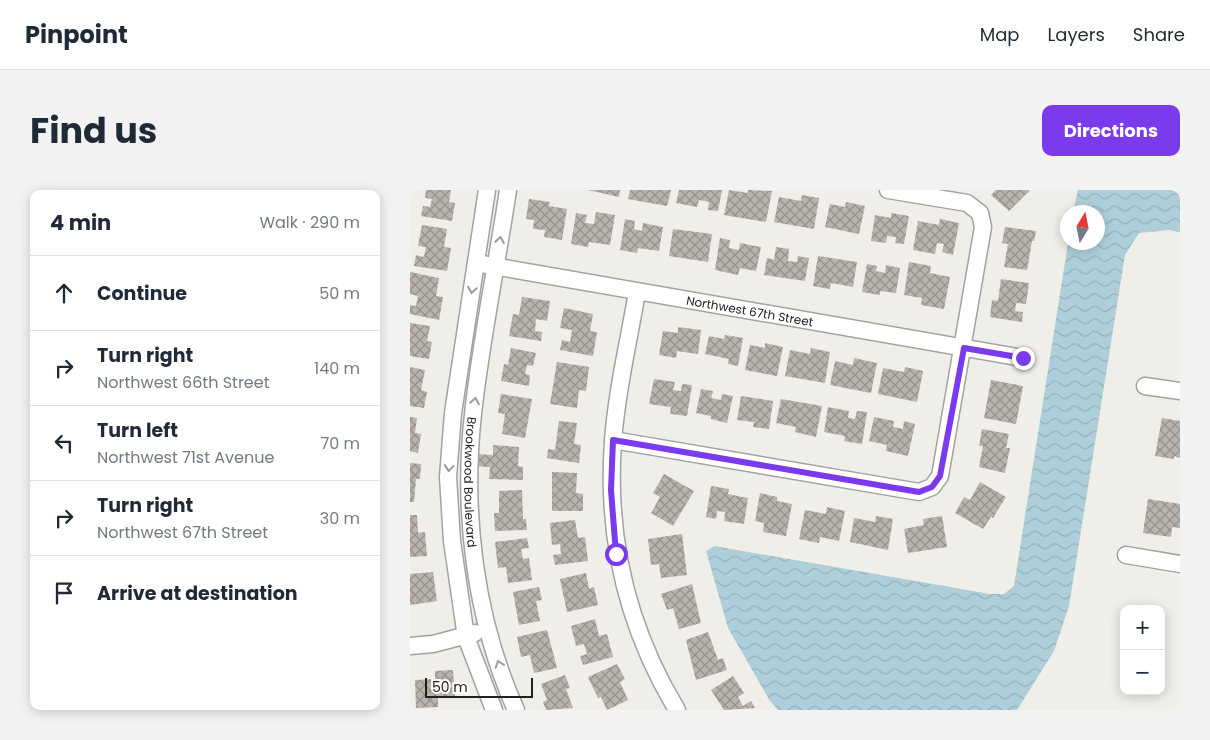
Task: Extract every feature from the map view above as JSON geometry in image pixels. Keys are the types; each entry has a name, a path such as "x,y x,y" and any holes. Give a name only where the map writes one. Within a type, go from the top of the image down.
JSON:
{"street":[{"name":"Brookwood Boulevard","path":"487,190 453,413 448,477 452,541 466,637 494,710"},
{"name":"Brookwood Boulevard","path":"508,190 473,414 470,480 472,539 486,628 516,710"},
{"path":"613,440 919,492 932,487 940,476 964,348 983,227 980,212 967,203 888,190"},
{"name":"Northwest 67th Street","path":"476,264 1023,358"},
{"path":"637,292 613,440 611,490 616,554 632,617 663,688 677,710"},
{"path":"1145,386 1180,391"},
{"path":"1126,555 1180,564"},
{"path":"410,646 466,637 486,628"}],"water":[{"path":"1078,190 1180,190 1180,232 1169,230 1139,233 1125,255 1069,606 1054,651 1017,710 778,710 770,701 728,628 706,551 714,546 990,594 1004,594 1014,586 1067,250 1105,250 1105,205 1075,205"}],"building":[{"path":"426,190 451,190 449,202 455,203 452,221 421,216 423,206 430,207 432,199 425,198"},
{"path":"588,190 620,190 619,197"},
{"path":"630,190 671,190 667,206 628,199"},
{"path":"679,190 722,190 718,211 708,210 709,202 699,200 697,207 676,203"},
{"path":"729,190 748,193 748,190 772,191 766,222 724,215"},
{"path":"996,190 1030,190 1009,211 991,195"},
{"path":"802,195 819,198 814,229 774,222 779,197 801,201"},
{"path":"529,199 550,202 549,206 567,209 562,240 544,237 545,230 533,229 534,220 526,219"},
{"path":"846,202 865,206 859,234 825,227 830,204 845,207"},
{"path":"596,212 615,215 610,245 589,242 588,247 571,244 576,213 587,215 585,223 594,224"},
{"path":"891,213 909,216 904,244 895,243 896,237 887,236 886,243 871,241 875,215 891,218"},
{"path":"625,219 635,221 634,229 642,231 643,223 663,227 659,251 638,248 637,253 620,250"},
{"path":"940,219 959,223 953,255 942,252 944,244 937,243 935,254 913,250 918,221 939,225"},
{"path":"422,225 447,229 444,247 451,248 447,271 414,266 416,255 424,257 426,247 418,246"},
{"path":"1005,227 1036,231 1034,241 1032,241 1027,270 1004,267 1008,244 1002,243"},
{"path":"673,229 712,234 708,262 669,256"},
{"path":"720,238 730,240 729,248 739,250 740,243 761,247 756,271 740,268 738,275 715,270"},
{"path":"776,247 789,249 788,261 797,262 798,256 809,258 805,281 764,275 767,258 774,260"},
{"path":"818,256 857,262 853,287 831,283 830,289 813,286"},
{"path":"909,262 931,266 930,273 950,277 944,309 921,305 922,298 904,295"},
{"path":"867,264 877,266 876,271 885,273 886,265 900,268 896,293 880,291 880,295 862,292"},
{"path":"410,272 439,278 436,296 443,297 439,320 410,314 410,305 416,306 418,296 410,294"},
{"path":"1001,279 1029,283 1026,304 1016,303 1015,311 1023,312 1022,322 990,317 992,300 998,301"},
{"path":"522,297 550,301 547,321 536,319 535,331 542,332 541,341 509,336 513,314 519,315"},
{"path":"564,308 593,314 590,331 597,332 593,356 560,350 562,340 570,342 572,330 560,328"},
{"path":"410,323 430,326 427,341 432,342 429,359 410,356"},
{"path":"678,327 701,330 698,354 677,351 676,358 659,355 663,331 678,333"},
{"path":"725,335 743,338 738,366 728,364 729,359 705,354 709,336 724,339"},
{"path":"765,343 783,347 777,376 745,370 750,345 765,348"},
{"path":"511,348 536,353 533,366 527,365 525,374 530,375 529,386 501,381 504,364 508,365"},
{"path":"811,348 830,352 825,383 785,376 790,350 810,354"},
{"path":"854,358 877,363 871,393 830,385 835,361 853,365"},
{"path":"557,362 589,367 586,391 579,390 577,408 550,404"},
{"path":"410,367 425,370 421,390 427,392 424,408 410,406"},
{"path":"905,367 923,371 917,402 878,394 883,368 904,372"},
{"path":"654,379 675,382 673,390 681,391 682,384 692,385 687,416 670,414 671,407 649,404"},
{"path":"991,380 1023,386 1016,424 984,418"},
{"path":"701,389 713,391 711,398 721,400 722,394 733,396 727,423 711,419 711,416 696,413"},
{"path":"501,394 532,399 525,438 502,434 505,414 498,413"},
{"path":"741,396 773,401 769,429 753,427 754,422 737,420"},
{"path":"781,399 822,406 816,437 795,432 796,427 776,423"},
{"path":"828,407 849,411 848,418 855,419 857,411 867,412 862,444 844,441 845,436 824,432"},
{"path":"410,417 417,418 415,433 421,434 418,453 410,451"},
{"path":"874,417 894,421 893,427 903,429 904,421 915,424 908,456 886,451 887,445 869,441"},
{"path":"1162,418 1180,421 1180,458 1174,456 1174,459 1155,456"},
{"path":"559,421 577,423 574,444 581,445 579,463 547,458 548,449 555,450"},
{"path":"982,429 1009,434 1006,448 1010,448 1005,473 979,467 983,446 979,446"},
{"path":"493,445 519,447 518,466 523,467 523,480 489,479 490,467 474,466 475,454 493,455"},
{"path":"410,463 421,464 420,479 416,479 414,502 410,502"},
{"path":"552,472 577,473 576,493 583,494 583,511 552,511"},
{"path":"664,474 694,491 673,526 651,513 660,497 653,493"},
{"path":"980,482 1006,497 993,518 991,517 983,529 955,513 964,497 970,500"},
{"path":"711,486 729,489 728,494 748,498 744,524 724,521 725,512 717,511 716,519 706,517"},
{"path":"522,490 523,519 526,519 527,530 495,531 494,513 499,513 499,491"},
{"path":"760,493 777,497 777,501 792,504 786,536 763,532 764,523 755,521"},
{"path":"1148,499 1180,504 1180,528 1172,527 1171,537 1143,533"},
{"path":"827,507 845,511 839,541 820,537 819,543 799,539 805,510 826,514"},
{"path":"410,515 417,515 418,533 425,532 427,556 410,557"},
{"path":"876,516 893,519 888,550 850,542 854,518 875,522"},
{"path":"942,516 947,547 908,553 904,529 924,525 923,519"},
{"path":"575,520 578,538 585,537 588,561 555,565 553,555 561,554 560,544 552,545 550,523"},
{"path":"682,534 687,575 661,578 659,564 651,565 648,539"},
{"path":"527,538 529,548 521,549 523,559 529,558 532,580 508,583 506,567 498,568 495,542"},
{"path":"433,572 437,601 410,605 410,574"},
{"path":"586,573 589,589 594,587 598,605 567,612 560,579"},
{"path":"692,584 701,623 679,629 673,608 667,610 661,594"},
{"path":"539,587 542,600 536,601 540,621 519,625 513,592"},
{"path":"595,619 599,636 607,634 613,657 583,665 580,656 587,654 584,644 576,646 571,626"},
{"path":"547,630 557,668 534,673 530,655 521,657 517,637"},
{"path":"708,632 718,660 723,658 727,670 696,680 686,640"},
{"path":"617,664 625,679 620,682 628,700 607,710 601,697 598,698 588,677"},
{"path":"453,670 455,697 438,698 438,707 416,708 415,680 435,679 435,671"},
{"path":"565,675 570,688 566,689 573,708 546,710 543,702 547,700 541,684"},
{"path":"733,676 744,693 738,697 743,706 751,701 755,708 724,710 711,690"}],"route":[{"path":"616,554 611,490 613,440 919,492 932,487 940,476 964,348 1023,358"}]}
